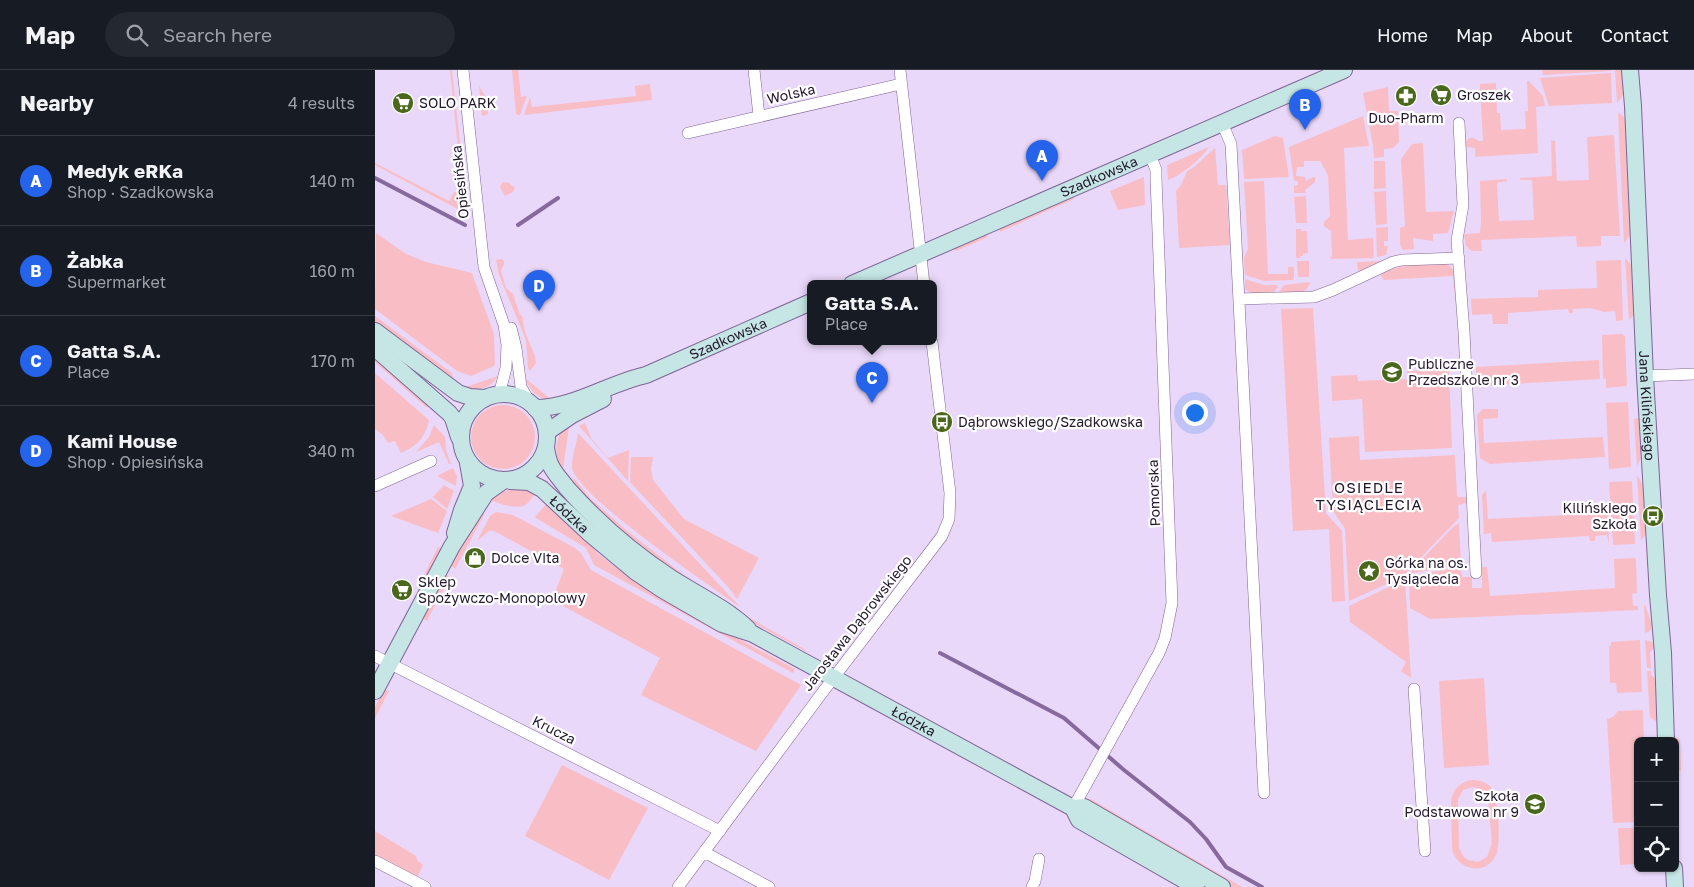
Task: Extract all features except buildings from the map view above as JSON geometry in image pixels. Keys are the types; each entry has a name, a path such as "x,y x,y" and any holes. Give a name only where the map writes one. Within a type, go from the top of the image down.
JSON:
{"street":[{"name":"Opiesińska","path":"463,70 486,276 512,330 521,387 533,405"},
{"path":"754,70 759,116"},
{"path":"900,70 924,280"},
{"name":"Szadkowska","path":"862,280 1344,70"},
{"name":"Jana Kilińskiego","path":"1630,70 1666,737"},
{"name":"Wolska","path":"688,134 901,84"},
{"path":"1222,123 1231,144 1264,793"},
{"path":"1459,123 1463,205 1457,240 1464,332 1476,573"},
{"name":"Pomorska","path":"1073,808 1162,646 1170,621 1172,602 1156,170 1150,154"},
{"path":"1239,299 1314,297 1393,262 1459,258"},
{"name":"Opiesińska","path":"491,396 500,391 506,368 507,345 504,325 492,289"},
{"name":"Szadkowska","path":"533,405 547,408 566,403 632,378 646,375 807,304"},
{"path":"375,331 458,393 470,397 510,394 521,397 533,405 542,417 547,440 542,460 535,468 486,493 382,659 375,691"},
{"name":"Jarosława Dąbrowskiego","path":"678,887 942,536 949,519 950,486 932,345"},
{"path":"375,348 449,413 453,418 464,456 468,463 485,477 507,481"},
{"path":"1645,376 1694,374"},
{"name":"Szadkowska","path":"547,440 572,415 634,384 646,375"},
{"path":"459,437 469,412 476,403 491,396"},
{"name":"Łódzka","path":"547,440 549,461 552,468 581,504 603,525 669,577 738,619 753,634"},
{"path":"375,486 431,461"},
{"path":"452,546 462,510 472,486 468,463"},
{"name":"Łódzka","path":"507,481 529,482 542,489 636,572 722,624 753,634 1073,808 1084,807 1222,887"},
{"name":"Krucza","path":"382,659 720,831"},
{"path":"1414,689 1425,851"},
{"name":"Łódzka","path":"1073,808 1079,820 1196,887"},
{"path":"704,852 769,887"},
{"path":"1032,887 1039,859"},
{"path":"375,861 425,887"},
{"path":"1674,872 1675,887"}],"shaded area":[{"path":"450,70 452,70 464,180 454,176 450,170 460,168"},
{"path":"512,70 518,70 521,97 527,96 520,115 516,114"},
{"path":"1542,70 1610,70 1611,71 1543,75"},
{"path":"1615,70 1623,70 1624,84 1624,92 1617,103"},
{"path":"1611,73 1612,103 1549,106 1540,78"},
{"path":"1527,81 1543,96 1545,106 1536,107 1538,153 1475,157 1475,148 1465,147 1465,143 1469,138 1483,141 1480,84 1496,83 1497,113 1500,113 1501,130 1526,129 1525,111 1528,111"},
{"path":"650,84 652,100 524,115 530,97 532,107 636,96 635,86"},
{"path":"479,86 486,98 488,114 482,116"},
{"path":"1388,87 1389,111 1398,111 1399,142 1393,148 1384,149 1384,157 1374,158 1363,93"},
{"path":"1618,113 1626,120 1631,234 1624,243"},
{"path":"1363,116 1369,146 1344,148 1348,240 1373,238 1374,258 1330,259 1332,255 1331,231 1324,226 1324,222 1330,216 1328,175 1320,161 1304,161 1304,167 1297,167 1296,176 1305,177 1306,181 1315,177 1315,182 1305,190 1306,193 1294,193 1294,186 1298,185 1298,181 1294,181 1289,147"},
{"path":"1614,135 1620,236 1601,236 1601,246 1577,247 1576,236 1481,240 1482,251 1472,251 1466,246 1464,234 1480,233 1480,181 1507,179 1507,181 1497,183 1499,221 1534,220 1532,180 1520,180 1520,178 1552,176 1551,140 1555,141 1557,181 1589,180 1587,137"},
{"path":"1275,136 1283,138 1289,177 1244,179 1242,150"},
{"path":"1423,143 1426,212 1454,211 1448,233 1433,234 1433,241 1413,238 1414,249 1403,250 1400,244 1400,228 1405,226 1401,159 1412,144"},
{"path":"1209,147 1190,166 1168,180 1167,165"},
{"path":"1215,148 1218,185 1226,185 1230,245 1179,248 1176,191 1187,171"},
{"path":"1374,161 1385,161 1386,188 1374,189"},
{"path":"375,163 449,201 454,192 465,192 467,214 375,165"},
{"path":"1144,177 1145,205 1118,210 1110,191"},
{"path":"1264,181 1268,274 1288,274 1288,267 1294,267 1293,280 1264,281 1245,275 1244,258 1248,249 1244,182"},
{"path":"503,182 509,183 515,188 513,192 505,196 500,187"},
{"path":"1386,191 1387,224 1376,225 1374,192"},
{"path":"1306,196 1307,223 1296,223 1294,197"},
{"path":"1071,197 1074,199 1000,232 999,228"},
{"path":"1388,227 1388,241 1384,241 1384,246 1388,246 1386,255 1377,257 1376,228"},
{"path":"1296,229 1307,231 1308,253 1303,254 1300,258 1296,258"},
{"path":"376,233 406,254 426,262 472,273 494,334 495,365 471,376 457,371 375,309"},
{"path":"985,234 988,237 956,251 953,248"},
{"path":"1625,258 1633,267 1636,313 1629,320"},
{"path":"501,259 504,261 501,270 506,288 513,294 535,356 536,363 530,371 528,368 526,340 499,275 496,260"},
{"path":"1621,260 1623,320 1616,321 1615,311 1604,312 1590,308 1573,309 1573,313 1569,313 1568,309 1508,313 1508,324 1493,324 1492,314 1472,315 1471,299 1538,297 1538,290 1597,288 1596,261"},
{"path":"1297,261 1309,261 1309,277 1298,277"},
{"path":"1381,261 1360,271 1358,270 1357,262"},
{"path":"1444,263 1449,265 1454,272 1457,296 1455,296 1453,276 1384,280 1381,276 1383,272 1407,265"},
{"path":"1245,279 1264,285 1277,285 1278,287 1272,294 1251,293 1245,289"},
{"path":"1310,282 1308,287 1301,292 1277,294 1284,285"},
{"path":"1313,308 1326,513 1342,531 1345,601 1332,602 1329,529 1293,531 1281,309"},
{"path":"375,316 452,373 453,378 451,380 375,324"},
{"path":"1622,334 1625,336 1627,386 1606,388 1606,379 1603,378 1602,335"},
{"path":"375,355 432,404 426,407 375,362"},
{"path":"1599,360 1600,379 1476,386 1476,367"},
{"path":"1449,370 1452,448 1365,452 1362,399 1332,401 1331,376 1357,375 1358,381 1407,379 1407,371"},
{"path":"375,373 429,420 423,437 412,447 401,453 395,441 388,443 383,435 375,429"},
{"path":"498,376 491,384 483,388 463,388"},
{"path":"525,378 553,401 543,399 536,394"},
{"path":"1628,402 1631,467 1609,469 1606,403"},
{"path":"503,405 521,411 529,419 535,437 529,455 521,463 503,469 485,463 477,455 471,437 477,419 485,411"},
{"path":"1483,409 1498,409 1498,418 1483,419 1484,443 1603,437 1605,457 1490,464 1480,458 1477,415"},
{"path":"1641,417 1643,455 1637,466 1634,419"},
{"path":"585,423 591,438 608,458 629,450 628,481 579,426"},
{"path":"567,424 569,427 563,469 561,469 556,451 560,435"},
{"path":"434,425 445,437 446,450 451,464 449,464 439,442 416,452 429,437"},
{"path":"578,433 740,607 647,541 597,499 580,481 572,468"},
{"path":"1359,436 1360,460 1455,455 1457,497 1466,497 1467,503 1458,505 1459,518 1402,577 1349,601 1345,529 1333,511 1329,438"},
{"path":"631,457 653,457 651,469 653,480 684,519 759,558 737,599 630,482"},
{"path":"453,468 457,476 456,486 437,476"},
{"path":"1637,475 1644,487 1647,532 1641,541"},
{"path":"575,479 590,498 626,530 684,575 741,613 806,650 730,610 679,576 609,522 570,480"},
{"path":"1632,481 1635,544 1613,545 1609,482"},
{"path":"444,485 454,491 447,509 433,497"},
{"path":"523,488 537,492 528,503 522,506 507,505 488,499 497,492"},
{"path":"1486,490 1488,519 1608,513 1609,545 1607,535 1595,536 1595,541 1590,541 1589,536 1492,542 1491,533 1484,534 1482,495"},
{"path":"431,499 447,511 438,533 391,516"},
{"path":"548,502 589,540 597,553 634,581 795,669 793,673 594,565 586,548 535,517"},
{"path":"482,511 484,515 455,569 450,564"},
{"path":"496,512 513,515 575,548 581,553 591,570 801,685 756,751 641,695 660,658 552,600 564,569 494,531 489,531 477,541 490,516"},
{"path":"1459,523 1461,564 1408,574 1452,528"},
{"path":"438,547 442,549 428,575 425,576 424,575"},
{"path":"1614,559 1636,559 1637,593 1632,594 1633,606 1638,606 1638,610 1430,619 1410,608 1409,579 1432,572 1461,567 1462,577 1472,577 1472,588 1482,588 1482,567 1487,567 1490,596 1615,588"},
{"path":"445,575 450,576 427,621 423,616"},
{"path":"1405,579 1411,678 1401,671 1406,662 1350,622 1349,606"},
{"path":"1644,605 1652,625 1650,631 1645,633"},
{"path":"1640,640 1642,692 1617,693 1616,683 1610,683 1609,646 1611,646 1611,642"},
{"path":"1645,640 1652,642 1655,647 1650,652 1651,668 1647,668"},
{"path":"1647,671 1651,671 1651,675 1657,680 1657,722 1650,717"},
{"path":"1484,678 1489,765 1444,768 1439,681"},
{"path":"384,689 389,691 375,718 375,707"},
{"path":"1643,710 1644,737 1634,737 1634,822 1613,823 1607,719 1613,717 1618,711"},
{"path":"1679,739 1680,740 1681,771 1679,771"},
{"path":"562,765 648,808 609,880 525,836"},
{"path":"1470,780 1486,783 1494,792 1496,800 1498,849 1491,862 1479,868 1466,866 1460,862 1452,850 1452,797 1460,785","holes":["1473,787 1482,790 1488,798 1492,843 1487,857 1478,862 1468,860 1459,848 1458,799 1463,790"]},
{"path":"1089,798 1242,887 1229,887 1088,801"},
{"path":"1618,828 1634,828 1634,864 1620,865"},
{"path":"375,831 416,856 417,860 423,865 417,878 375,855"}],"waterway":[{"path":"375,178 465,225"},
{"path":"518,225 558,198"},
{"path":"940,653 1064,718 1124,770 1190,822 1206,839 1226,867 1262,887"}],"place":[{"name":"Groszek","path":"1441,95"},
{"name":"Duo-Pharm","path":"1406,96"},
{"name":"SOLO PARK","path":"403,103"},
{"name":"Żabka","path":"1305,130"},
{"name":"Medyk eRKa","path":"1042,181"},
{"name":"Kami House","path":"539,311"},
{"name":"Publiczne Przedszkole nr 3","path":"1392,372"},
{"name":"Gatta S.A.","path":"872,403"},
{"name":"Dąbrowskiego/Szadkowska","path":"942,422"},
{"name":"Kilińskiego Szkoła","path":"1653,516"},
{"name":"Dolce Vita","path":"475,558"},
{"name":"Górka na os. Tysiąclecia","path":"1369,571"},
{"name":"Sklep Spożywczo-Monopolowy","path":"402,590"},
{"name":"Szkoła Podstawowa nr 9","path":"1535,804"}],"district":[{"name":"OSIEDLE TYSIĄCLECIA","path":"1369,496"}]}
